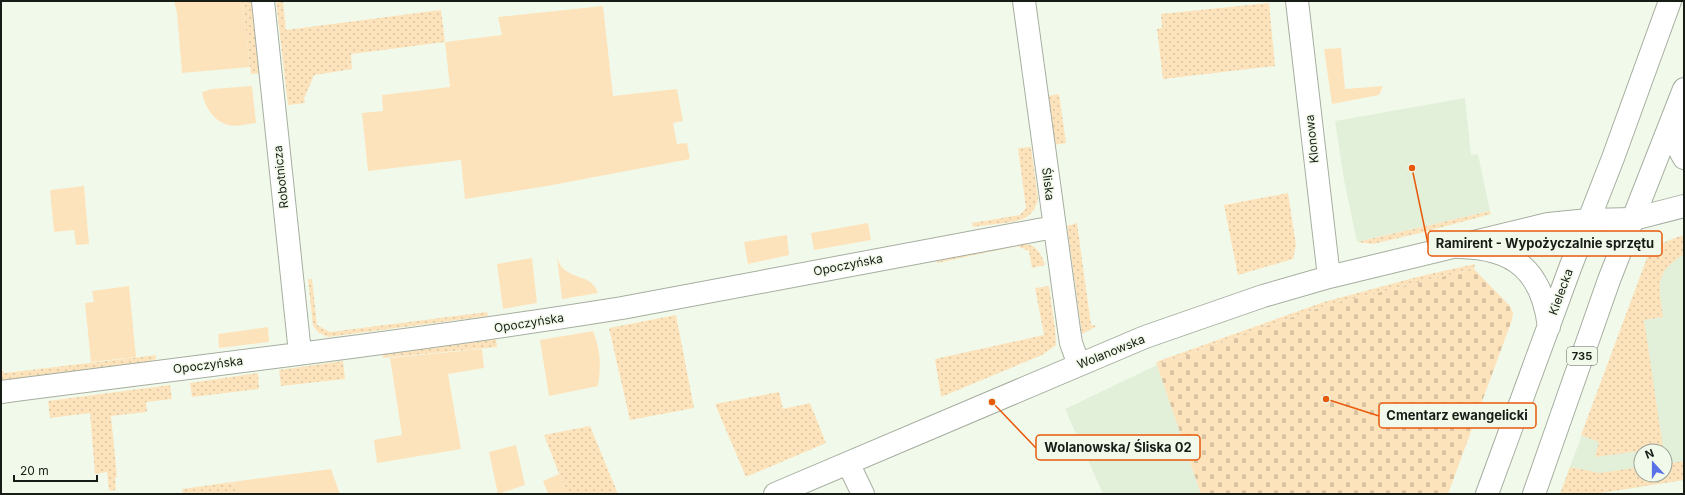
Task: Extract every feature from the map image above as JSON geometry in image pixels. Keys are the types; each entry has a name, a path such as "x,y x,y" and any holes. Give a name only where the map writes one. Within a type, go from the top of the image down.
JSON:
{"street":[{"name":"Robotnicza","path":"263,1 300,353"},
{"name":"Śliska","path":"1024,1 1069,330 1071,343 1079,365"},
{"name":"Klonowa","path":"1297,1 1329,278"},
{"name":"Kielecka","path":"1487,494 1670,1"},
{"name":"735","path":"1534,494 1632,219 1684,89"},
{"path":"1674,115 1673,133 1684,158"},
{"name":"Wolanowska","path":"775,494 1079,365 1200,317 1263,296 1329,278 1548,224 1587,226 1632,219 1684,206"},
{"name":"Opoczyńska","path":"1,392 474,331 622,308 1054,227"},
{"path":"1459,247 1483,248 1498,253 1525,268 1533,276 1540,291 1547,312 1549,327"},
{"path":"848,463 863,494"}],"shaded area":[{"path":"1465,98 1471,155 1478,154 1490,211 1357,242 1344,180 1335,121"},
{"path":"1684,235 1684,480 1673,482 1673,443 1633,443 1633,483 1665,483 1594,494 1560,494 1647,258 1653,249 1662,243"},
{"path":"1157,365 1201,494 1103,494 1065,409"}],"green space":[{"path":"174,1 242,1 250,67 182,73 177,13"},
{"path":"242,1 254,1 261,73 251,74"},
{"path":"276,1 283,1 286,30 441,10 445,42 351,54 352,69 314,75 304,99 305,103 288,105"},
{"path":"1269,3 1275,66 1163,79 1157,29 1162,28 1161,14"},
{"path":"603,6 613,96 677,89 683,121 673,123 677,144 687,143 690,159 547,186 465,199 461,160 368,171 362,113 383,111 382,95 450,87 445,42 502,35 498,17"},
{"path":"1341,48 1345,89 1383,86 1379,95 1332,104 1324,49"},
{"path":"252,86 256,123 232,126 216,119 209,111 202,92 212,89"},
{"path":"1059,94 1066,143 1054,145 1048,96"},
{"path":"1031,147 1038,198 1036,207 1028,216 1021,220 973,227 972,223 1020,215 1026,208 1018,148"},
{"path":"84,186 89,244 76,245 74,230 54,232 50,190"},
{"path":"1288,193 1296,245 1293,259 1238,275 1224,205"},
{"path":"1490,211 1491,214 1373,244 1357,242"},
{"path":"868,223 871,240 814,250 811,233"},
{"path":"1077,223 1091,325 1097,326 1082,334 1067,226"},
{"path":"787,235 789,255 748,264 744,242"},
{"path":"1684,235 1684,254 1667,268 1660,281 1660,296 1663,317 1644,320 1662,443 1633,443 1633,452 1595,457 1599,442 1581,435 1647,258 1663,243"},
{"path":"1020,243 1033,246 1041,255 1045,265 1032,268 1029,251 1017,246 937,263 936,259"},
{"path":"557,257 561,266 571,273 587,280 595,287 598,293 562,299"},
{"path":"532,258 537,303 503,309 497,264"},
{"path":"1475,264 1474,269 1325,306 1157,365 1156,362 1324,302 1421,276"},
{"path":"1474,269 1510,306 1513,313 1512,320 1448,494 1201,494 1157,365 1325,306"},
{"path":"308,279 312,279 317,325 330,332 487,312 488,316 328,337 319,333 313,326"},
{"path":"129,286 136,357 91,362 85,303 94,302 92,291"},
{"path":"1049,286 1056,345 1042,355 941,397 935,359 1044,335 1035,288"},
{"path":"676,315 694,408 630,420 609,328"},
{"path":"268,327 269,342 219,348 218,334"},
{"path":"593,331 598,345 600,358 598,386 549,396 540,340"},
{"path":"496,339 497,347 383,358 383,352"},
{"path":"482,349 484,368 448,374 461,449 377,463 374,440 402,435 390,358"},
{"path":"156,355 156,359 139,365 1,381 1,370 5,373"},
{"path":"343,361 345,379 281,386 279,370"},
{"path":"258,373 259,389 192,397 190,383"},
{"path":"170,385 172,399 146,402 147,412 111,416 117,477 115,478 116,490 109,491 107,472 95,474 90,413 50,418 48,401"},
{"path":"779,392 783,409 810,403 826,443 746,477 715,404"},
{"path":"590,426 618,494 567,494 544,435"},
{"path":"516,445 525,485 498,494 489,452"},
{"path":"1684,461 1684,480 1673,482 1673,463"},
{"path":"1570,467 1600,473 1633,468 1633,483 1665,483 1594,494 1560,494"},
{"path":"331,469 340,494 237,494 232,482"},
{"path":"559,474 567,494 548,494 543,481"},
{"path":"232,482 237,494 183,494 182,489"}],"place":[{"name":"Ramirent - Wypożyczalnie sprzętu","path":"1412,168"},
{"name":"Cmentarz ewangelicki","path":"1326,399"},
{"name":"Wolanowska/ Śliska 02","path":"992,402"}]}
